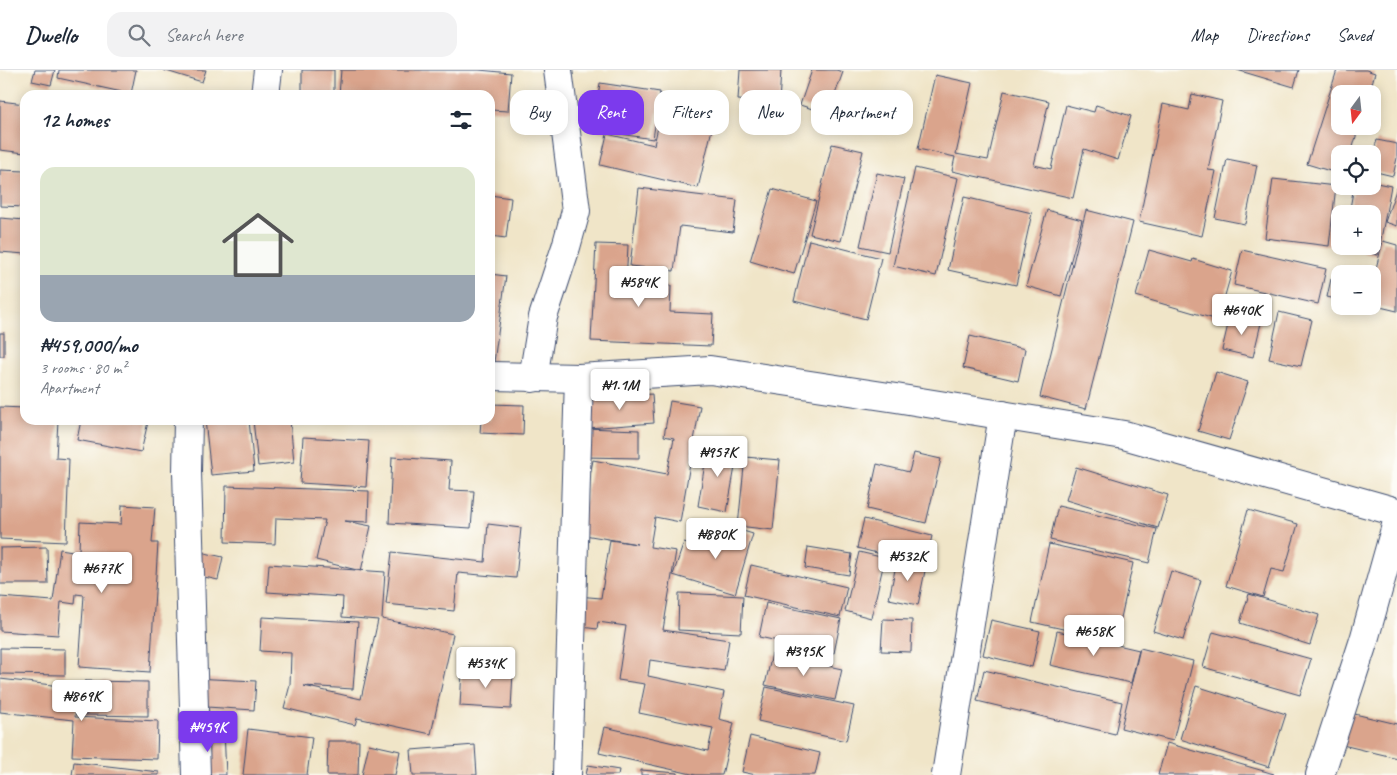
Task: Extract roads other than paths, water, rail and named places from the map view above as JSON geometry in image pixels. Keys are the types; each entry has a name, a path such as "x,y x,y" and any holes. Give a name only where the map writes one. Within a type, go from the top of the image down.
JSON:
{"street":[{"path":"266,90 268,70"},
{"path":"533,378 542,317 576,211 558,70"},
{"path":"495,376 579,378 710,370 1124,435 1397,512"},
{"path":"567,775 579,378"},
{"path":"946,775 1003,415"},
{"path":"188,425 187,482 196,775"},
{"path":"1320,775 1364,640 1397,522"}]}
